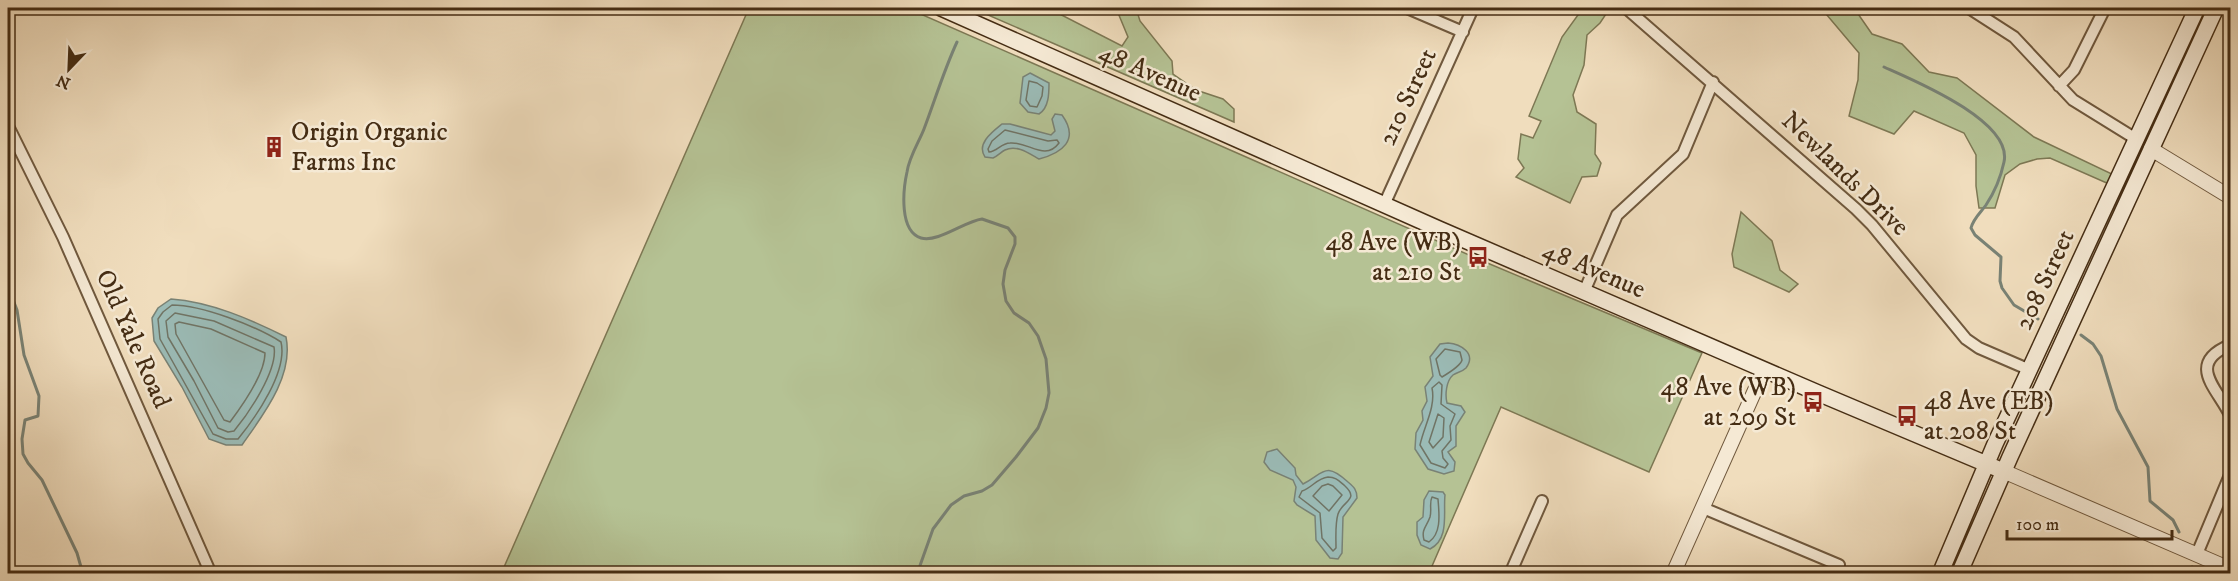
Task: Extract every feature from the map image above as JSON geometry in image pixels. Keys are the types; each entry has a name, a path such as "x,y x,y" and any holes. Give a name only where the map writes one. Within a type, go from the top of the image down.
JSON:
{"main road":[{"name":"48 Avenue","path":"941,8 1383,205 2003,471"},
{"name":"208 Street","path":"1940,573 2030,370 2197,8"},
{"name":"208 Street","path":"1959,573 2003,471 2216,8"},
{"path":"2151,149 2151,129 2171,87 2184,38"},
{"path":"2097,270 2120,197 2139,154 2136,139"}],"street":[{"path":"1407,8 1463,32"},
{"name":"210 Street","path":"1383,205 1473,8"},
{"name":"Newlands Drive","path":"1626,8 1837,190 1864,217 1966,339 1979,348 2030,370"},
{"path":"1970,8 2014,37 2073,100 2136,139"},
{"path":"2060,86 2074,70 2105,8"},
{"path":"1584,292 1617,215 1683,154 1713,82"},
{"name":"Old Yale Road","path":"8,126 63,237 212,573"},
{"path":"2151,149 2230,197"},
{"path":"2230,345 2212,357 2206,372 2208,380 2225,404 2230,416"},
{"path":"1673,573 1764,370"},
{"name":"48 Avenue","path":"2003,471 2230,569"},
{"path":"2197,554 2230,475"},
{"path":"1510,573 1542,501"},
{"path":"1703,507 1837,569"}],"green space":[{"path":"749,8 907,8 1485,262 1702,353 1649,472 1501,407 1429,573 501,574"},
{"path":"972,8 1048,8 1122,46 1128,37 1116,8 1136,8 1140,21 1172,61 1173,74 1196,90 1223,99 1234,109 1234,122"},
{"path":"1583,8 1610,8 1600,23 1587,35 1584,65 1573,95 1577,112 1596,124 1595,154 1601,163 1597,176 1582,177 1570,203 1516,177 1524,168 1518,159 1521,134 1533,138 1541,121 1529,116 1562,37"},
{"path":"1821,8 1854,8 1872,34 1902,44 1929,72 1957,78 2034,137 2114,175 2109,184 2050,158 2037,159 2020,164 2005,175 1995,208 1979,208 1976,155 1964,133 1914,111 1894,134 1849,116 1858,80 1859,53"},
{"path":"1741,212 1772,241 1780,270 1798,284 1789,292 1734,267 1732,254"}],"water":[{"path":"1030,73 1049,83 1047,104 1039,114 1028,112 1020,103 1023,77"},
{"path":"1055,114 1062,115 1067,124 1069,138 1066,144 1055,153 1039,159 1023,150 1010,148 993,158 985,157 982,147 984,143 1002,124 1051,135 1055,131 1052,119"},
{"path":"171,299 230,312 286,337 287,352 281,380 267,408 242,445 226,445 209,439 182,387 154,341 152,318 158,308"},
{"path":"1448,343 1462,347 1470,358 1466,368 1453,375 1447,388 1447,403 1461,406 1465,412 1456,426 1456,446 1448,452 1455,462 1454,471 1444,474 1428,469 1415,449 1416,433 1423,420 1422,411 1427,401 1425,387 1433,376 1430,357 1440,344"},
{"path":"1277,449 1295,468 1296,475 1303,484 1320,473 1329,471 1340,476 1355,489 1357,498 1343,517 1342,553 1338,559 1330,558 1316,540 1315,516 1294,501 1296,487 1293,480 1270,470 1264,462 1267,452"},
{"path":"1429,491 1443,492 1445,495 1443,532 1436,545 1430,549 1421,545 1417,535 1417,522 1423,517 1424,500"}],"waterway":[{"path":"917,574 933,529 951,505 964,496 982,491 992,485 1016,457 1038,428 1049,393 1046,359 1038,336 1029,323 1014,313 1006,301 1003,284 1005,270 1015,244 1015,237 1008,228 982,219 928,239 914,234 906,219 904,199 908,166 957,42"},
{"path":"1884,67 1937,92 1978,117 1993,132 2003,147 2004,162 1999,179 1971,228 1975,235 2001,257 2000,281 2014,305 2038,319"},
{"path":"8,224 8,230"},
{"path":"8,240 12,244 8,252"},
{"path":"8,287 17,310 24,355 39,396 38,416 25,420 22,439 23,454 42,480 77,553 83,574"},
{"path":"2081,335 2093,344 2101,356 2117,409 2148,467 2150,501 2173,520 2179,532"},
{"path":"2189,574 2192,567"}],"place":[{"name":"Origin Organic Farms Inc","path":"274,147"},
{"name":"48 Ave (WB) at 210 St","path":"1478,257"},
{"name":"48 Ave (WB) at 209 St","path":"1813,402"},
{"name":"48 Ave (EB) at 208 St","path":"1907,416"}]}
